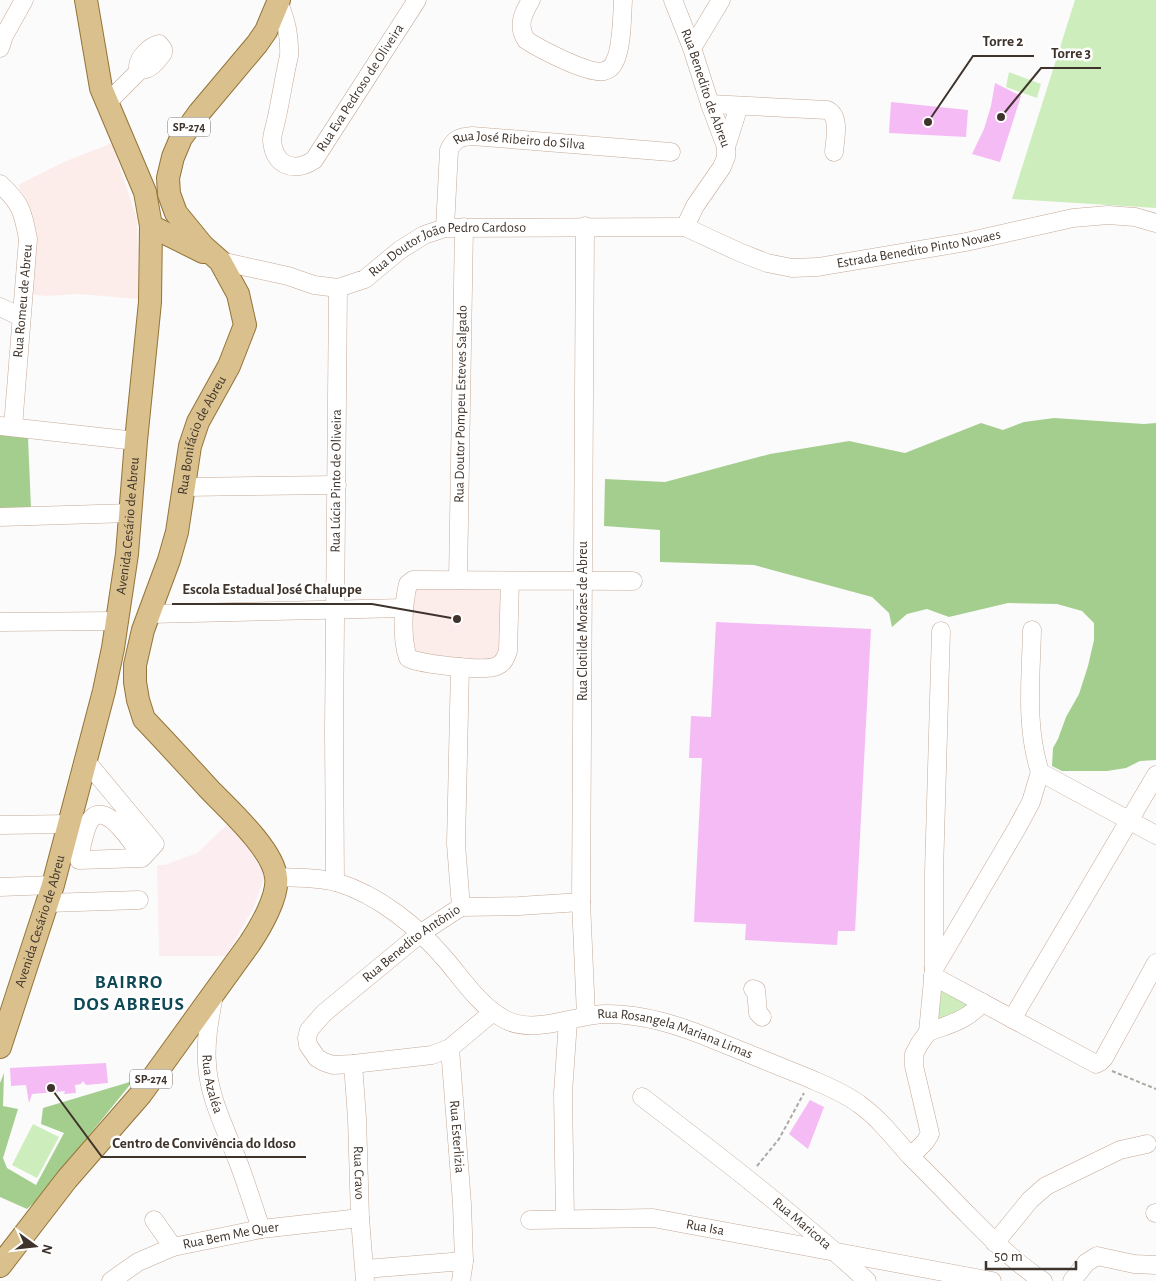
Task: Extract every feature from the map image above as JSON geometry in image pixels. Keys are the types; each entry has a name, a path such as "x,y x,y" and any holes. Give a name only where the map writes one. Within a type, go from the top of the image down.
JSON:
{"main road":[{"name":"Avenida Cesário de Abreu","path":"0,1047 51,894 104,692 117,621 131,513 136,440 150,302 151,226 145,192 101,88 86,0"},
{"name":"Rua Bonifácio de Abreu","path":"277,877 270,859 254,837 144,719 135,682 134,665 143,630 169,560 176,532 190,446 198,422 229,366 245,325 238,294 220,261 203,246 176,213 169,194 168,178 173,157 181,138 257,44 266,31 279,1"},
{"path":"151,226 220,261"},
{"path":"104,692 109,688 113,688 124,692 144,719"},
{"name":"SP-274","path":"0,1266 67,1179 141,1094 214,992 264,921 273,897 277,877"}],"street":[{"path":"0,48 4,36 24,0"},
{"name":"Rua Eva Pedroso de Oliveira","path":"279,1 287,25 290,42 289,56 272,140 277,154 283,163 287,166 297,167 306,165 314,160 417,0"},
{"path":"531,0 522,20 521,28 526,40 559,58 602,72 610,68 618,52 624,0"},
{"name":"Rua Benedito de Abreu","path":"673,0 692,48 726,147 726,157 722,167 695,206 685,227"},
{"path":"692,48 721,0"},
{"path":"108,102 140,70"},
{"path":"710,104 827,110 833,113 836,118 834,152"},
{"path":"726,147 739,106"},
{"name":"Rua José Ribeiro do Silva","path":"445,228 449,150 453,141 461,137 472,136 671,152"},
{"name":"Rua Romeu de Abreu","path":"0,184 14,197 24,217 28,239 21,317 6,427"},
{"name":"Estrada Benedito Pinto Novaes","path":"685,227 767,263 792,268 818,267 966,242 1073,218 1108,215 1135,217 1156,223"},
{"name":"Rua Clotilde Morães de Abreu","path":"586,226 581,902 586,1015"},
{"name":"Rua Doutor João Pedro Cardoso","path":"220,261 288,276 314,285 338,288 365,279 400,250 424,235 445,228 685,227"},
{"name":"Rua Doutor Pompeu Esteves Salgado","path":"458,580 464,228"},
{"name":"Rua Lúcia Pinto de Oliveira","path":"335,882 338,288"},
{"path":"0,307 21,317"},
{"path":"6,427 136,440"},
{"path":"184,487 337,484"},
{"path":"0,517 131,513"},
{"path":"510,581 508,651 505,660 497,667 482,668 415,662 408,658 405,648 404,608 408,584 413,580 633,581"},
{"path":"149,614 404,608"},
{"path":"0,622 117,621"},
{"path":"933,972 1017,828 1030,802 1040,772 1034,754 1030,718 1032,630"},
{"path":"911,1156 930,1134 930,1127 914,1066 914,1054 928,1032 933,972 940,631"},
{"path":"460,666 456,844 461,907"},
{"path":"86,761 151,839 139,853"},
{"path":"1040,772 1156,836"},
{"path":"1012,1019 1156,775"},
{"path":"0,825 70,824"},
{"name":"Rua Rosangela Mariana Limas","path":"277,877 307,878 335,882 360,892 389,908 422,933 479,999 505,1020 522,1024 541,1025 568,1021 586,1015 631,1015 657,1020 709,1038 835,1090 859,1104 881,1123 995,1243 1043,1281"},
{"path":"0,887 51,894 139,900"},
{"name":"Rua Benedito Antônio","path":"352,1064 334,1065 324,1062 311,1051 308,1045 309,1030 324,1013 422,933 461,907 581,902"},
{"path":"933,972 1012,1019 1096,1064 1104,1058 1156,963"},
{"path":"753,989 756,990 758,1013 762,1017"},
{"name":"Rua Azaléa","path":"214,992 206,1063 220,1118 237,1159 261,1228"},
{"path":"928,1032 965,1018 982,1002"},
{"path":"352,1064 432,1055 450,1048 494,1012"},
{"path":"565,1219 563,1093 568,1021"},
{"name":"Rua Esterlizia","path":"450,1048 462,1204 464,1261 461,1281"},
{"name":"Rua Cravo","path":"352,1064 357,1118 360,1218 365,1275"},
{"name":"Rua Maricota","path":"642,1097 747,1178 834,1251 992,1281"},
{"path":"995,1243 1027,1204 1046,1186 1120,1150 1147,1144"},
{"name":"Rua Bem Me Quer","path":"111,1281 138,1262 173,1248 261,1228 360,1218"},
{"name":"Rua Isa","path":"530,1220 653,1218 834,1251"},
{"path":"154,1220 173,1248"},
{"path":"834,1251 868,1281"},
{"path":"1072,1281 1086,1263 1097,1256 1134,1264 1156,1265"},
{"path":"365,1275 464,1261"}],"path":[{"path":"1096,1064 1156,1089"},
{"path":"747,1178 779,1139 811,1080"}],"shaded area":[{"path":"112,143 137,219 139,299 78,294 46,296 30,294 35,239 30,207 18,185 64,162"},
{"path":"413,584 503,586 503,652 488,662 414,654 409,630"},
{"path":"232,820 265,875 254,907 226,956 159,956 157,865 165,865 197,853"}],"green space":[{"path":"1075,0 1156,0 1156,208 1012,199"},
{"path":"1009,72 1041,84 1037,98 1006,87"},
{"path":"1054,418 1144,424 1156,423 1156,760 1140,761 1126,768 1107,771 1062,771 1052,766 1053,748 1066,717 1079,694 1094,640 1094,623 1082,611 1057,604 1008,603 949,617 927,609 907,614 892,627 889,613 872,597 754,565 660,562 660,530 604,526 605,479 665,482 770,454 849,441 905,453 981,423 1003,430 1024,422"},
{"path":"0,434 28,437 31,509 0,511"},
{"path":"938,981 976,999 942,1022 938,1020"},
{"path":"4,1073 3,1106 18,1109 3,1158 7,1168 36,1185 64,1133 41,1124 43,1108 133,1081 36,1201 27,1209 0,1197 0,1083"},
{"path":"33,1124 59,1137 37,1178 12,1165"}],"building":[{"path":"995,83 1021,96 1000,162 972,154 984,129"},
{"path":"891,102 968,110 966,137 889,133"},
{"path":"716,622 871,629 855,931 838,931 837,945 745,940 746,924 694,922 702,758 689,758 691,716 711,717"},
{"path":"106,1063 108,1083 86,1085 83,1081 81,1084 75,1085 76,1093 64,1094 65,1091 32,1094 29,1103 26,1085 11,1086 10,1068"},
{"path":"810,1100 824,1107 808,1149 789,1134"}],"place":[{"name":"Torre 3","path":"1001,117"},
{"name":"Torre 2","path":"928,122"},
{"name":"Escola Estadual José Chaluppe","path":"457,619"},
{"name":"Centro de Convivência do Idoso","path":"51,1088"}],"district":[{"name":"BAIRRO DOS ABREUS","path":"129,993"}]}
